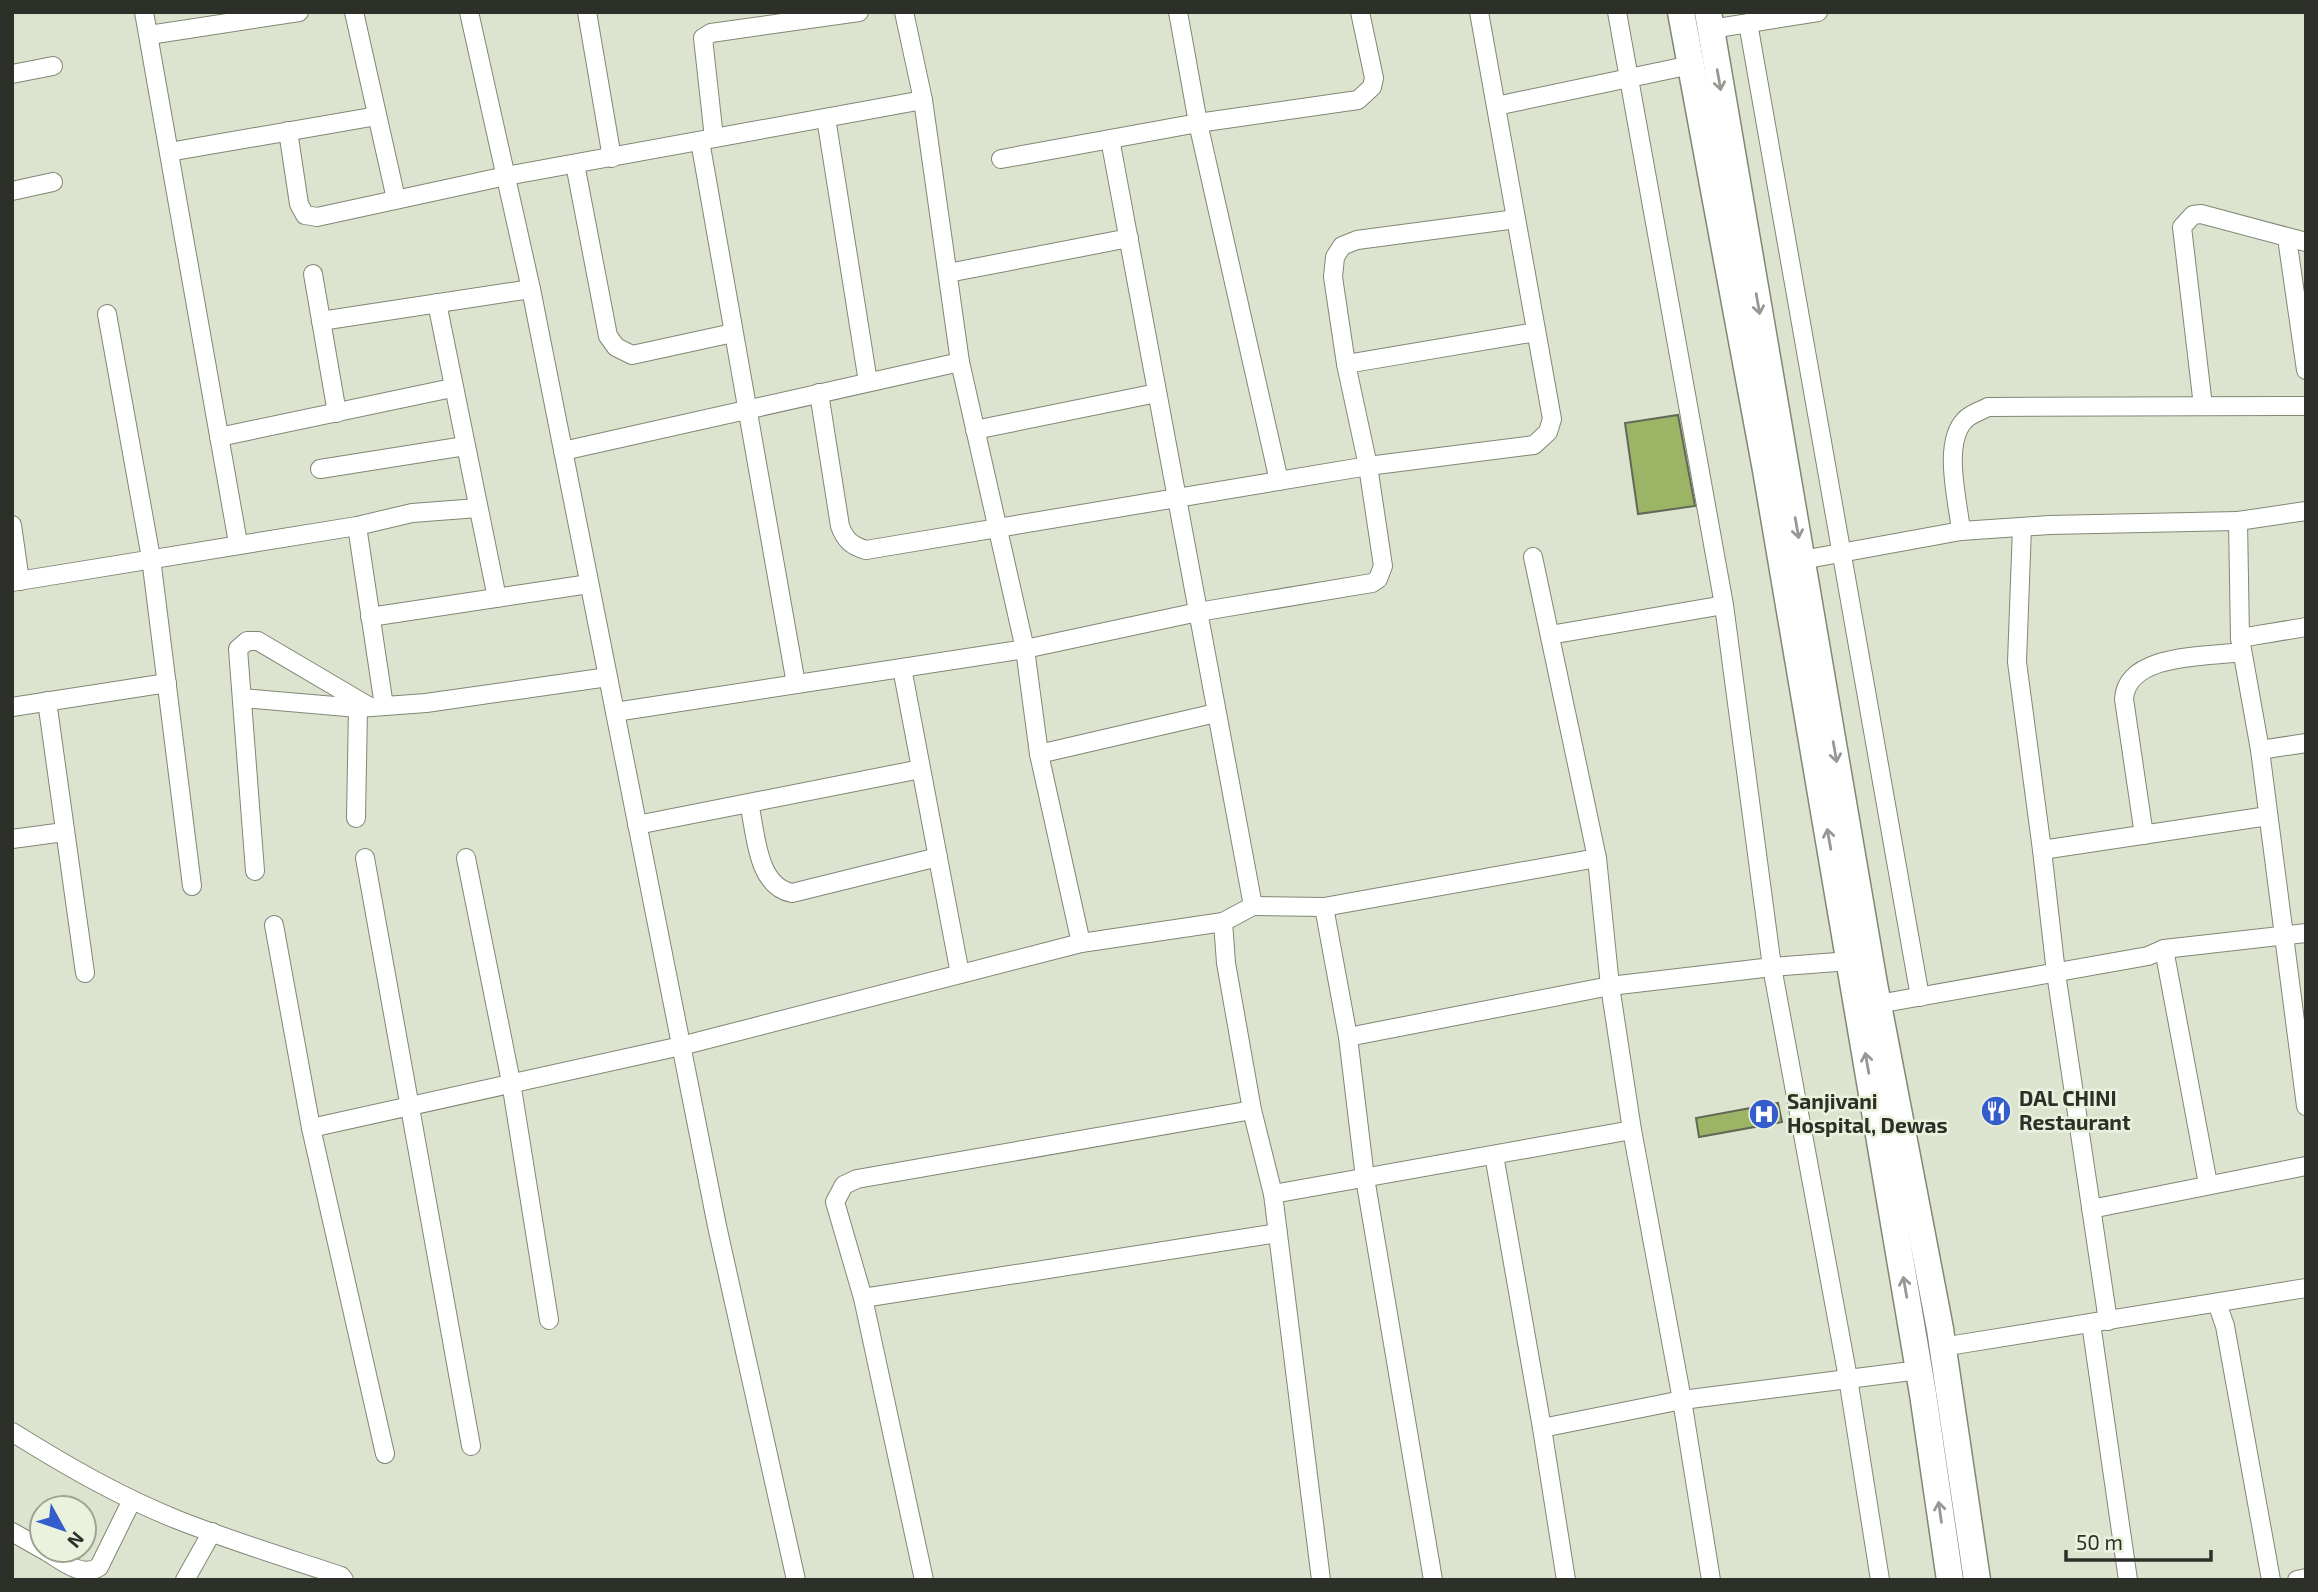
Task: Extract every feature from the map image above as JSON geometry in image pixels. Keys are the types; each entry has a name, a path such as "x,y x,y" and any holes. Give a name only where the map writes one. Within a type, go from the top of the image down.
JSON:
{"main road":[{"path":"1681,12 1766,470 1919,1370 1950,1580"},
{"path":"1709,21 1878,1004 1942,1348 1977,1580"}],"street":[{"path":"144,12 238,543"},
{"path":"149,35 299,12"},
{"path":"354,12 396,199"},
{"path":"469,12 531,289 717,1226 796,1580"},
{"path":"587,12 612,158"},
{"path":"796,684 733,333 707,139 703,38 711,33 779,18 859,12"},
{"path":"904,12 923,100 960,362 1025,649 1038,754 1081,943"},
{"path":"1178,12 1198,123 1279,481"},
{"path":"1001,159 1198,123 1357,100 1371,87 1374,78 1360,12"},
{"path":"819,393 839,526 844,538 855,547 866,550 1368,466 1534,445 1548,432 1552,419 1479,12"},
{"path":"1616,12 1724,605 1772,967 1847,1378 1880,1580"},
{"path":"1709,21 1748,23 1818,12"},
{"path":"1748,23 1920,997"},
{"path":"1496,106 1690,65"},
{"path":"12,74 53,66"},
{"path":"288,131 299,204 304,215 317,218 506,176 923,100"},
{"path":"169,152 377,116"},
{"path":"826,118 868,382"},
{"path":"1110,139 1253,906"},
{"path":"575,164 608,336 616,346 632,355 733,333"},
{"path":"12,191 53,182"},
{"path":"2203,405 2182,227 2193,215 2200,214 2306,242"},
{"path":"615,712 1025,649 1198,612 1372,583 1378,579 1383,566 1368,466 1346,364 1333,277 1335,257 1342,246 1357,240 1516,219"},
{"path":"948,273 1129,238"},
{"path":"2287,238 2306,370"},
{"path":"313,274 337,412"},
{"path":"321,321 531,289"},
{"path":"437,303 452,388 497,598"},
{"path":"107,314 151,558 192,886"},
{"path":"1346,364 1536,332"},
{"path":"563,451 960,362"},
{"path":"219,438 452,388"},
{"path":"975,430 1157,393"},
{"path":"1961,531 1952,446 1957,430 1966,418 1988,407 2306,406"},
{"path":"320,468 465,446"},
{"path":"12,525 16,582 238,543 356,526 412,513 478,508"},
{"path":"1802,560 1961,531 2238,521 2306,510"},
{"path":"2238,521 2241,645 2260,750 2306,1106"},
{"path":"356,526 370,617 370,707 356,818"},
{"path":"2022,527 2017,662 2056,973 2091,1209 2099,1322 2128,1580"},
{"path":"1533,557 1597,858 1610,986 1632,1130 1682,1400 1711,1580"},
{"path":"370,617 589,584"},
{"path":"1550,635 1724,605"},
{"path":"2144,835 2124,699 2125,685 2131,677 2148,665 2241,645 2306,627"},
{"path":"255,872 238,649 247,641 258,641 370,707"},
{"path":"902,668 960,974"},
{"path":"242,698 370,707 608,677"},
{"path":"12,706 167,683"},
{"path":"47,701 85,973"},
{"path":"1038,754 1216,713"},
{"path":"2260,750 2306,743"},
{"path":"637,825 921,769"},
{"path":"749,803 765,874 775,887 783,891 792,893 938,857"},
{"path":"2042,850 2269,816"},
{"path":"12,839 64,832"},
{"path":"365,858 407,1105 471,1446"},
{"path":"466,858 511,1082 549,1320"},
{"path":"311,1128 681,1046 1081,943 1223,922 1253,906 1324,907 1597,858"},
{"path":"1324,907 1348,1037 1365,1178 1433,1580"},
{"path":"1223,922 1226,963 1252,1110 1273,1194 1321,1580"},
{"path":"274,925 311,1128 385,1454"},
{"path":"1878,1004 2148,956 2164,949 2306,933"},
{"path":"2164,949 2208,1184"},
{"path":"1348,1037 1610,986 1772,967 1850,961"},
{"path":"924,1580 863,1298 835,1202 844,1185 857,1179 1252,1110"},
{"path":"1273,1194 1632,1130"},
{"path":"1494,1155 1566,1580"},
{"path":"2091,1209 2306,1166"},
{"path":"863,1298 1278,1233"},
{"path":"1942,1348 2306,1288"},
{"path":"2217,1303 2225,1326 2271,1580"},
{"path":"1542,1428 1682,1400 1919,1370"},
{"path":"12,1432 62,1463 132,1500 212,1532 341,1576 344,1580"},
{"path":"68,1564 82,1572 92,1572 99,1567 132,1500"},
{"path":"12,1532 28,1541"},
{"path":"185,1580 212,1532"},
{"path":"2297,1580 2306,1578"}],"building":[{"path":"1678,415 1695,506 1638,514 1625,423"},
{"path":"1778,1103 1782,1122 1699,1137 1696,1118"}],"place":[{"name":"DAL CHINI Restaurant","path":"1996,1111"},
{"name":"Sanjivani Hospital, Dewas","path":"1764,1114"}]}
